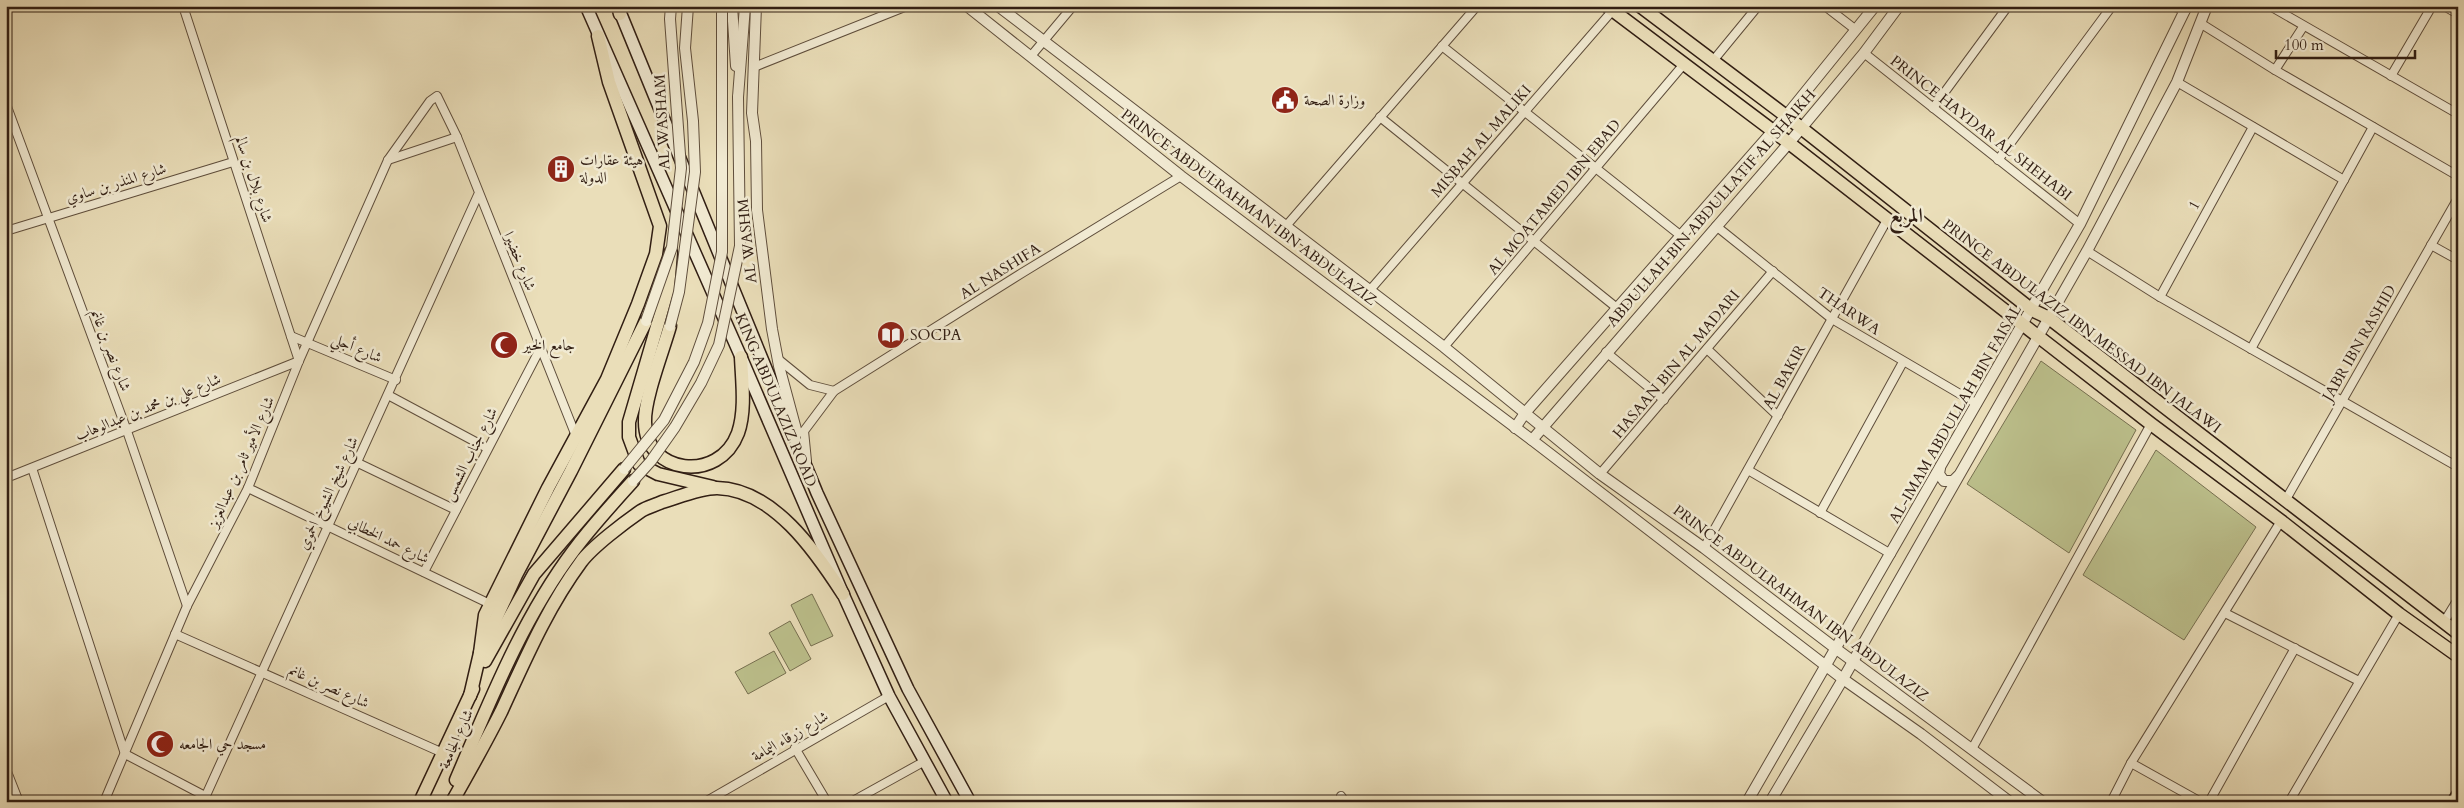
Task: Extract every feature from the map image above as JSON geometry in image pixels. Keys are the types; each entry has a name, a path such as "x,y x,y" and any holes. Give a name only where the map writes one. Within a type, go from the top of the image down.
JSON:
{"main road":[{"name":"KING ABDULAZIZ ROAD","path":"586,6 889,696 948,802"},
{"name":"PRINCE ABDULAZIZ IBN MESSAD IBN JALAWI","path":"1640,6 1786,116 2032,310 2050,318 2284,501 2458,633"},
{"path":"1610,8 1789,143 2150,424 2281,520 2399,614 2458,656"},
{"name":"KING ABDULAZIZ ROAD","path":"619,9 807,468 908,689 970,802"},
{"path":"470,696 480,653 485,615 607,379 656,254 660,226 609,82 598,36"},
{"path":"672,247 668,289 635,396 629,422 629,437 639,464 658,474 750,497 776,511 822,562 843,594"},
{"path":"480,653 516,575 571,471 646,320"},
{"path":"670,326 644,422 652,447 664,458 676,464 691,468 704,466 718,460 729,450 738,432 743,401 741,357"},
{"path":"470,696 484,663 534,574 624,469"},
{"name":"شارع الجامعة","path":"446,802 495,689 523,632 568,558 633,481"},
{"path":"452,802 500,713 532,644 557,598 582,560 643,509 682,495 716,488"},
{"name":"شارع الجامعة","path":"420,802 470,696"},
{"path":"2453,802 2458,794"}],"street":[{"name":"شارع بلال بن سالم","path":"183,6 299,361"},
{"name":"AL WASHAM","path":"646,320 672,247 681,168 670,18 671,6"},
{"path":"670,326 680,283 695,172 693,121 685,48 688,6"},
{"path":"624,469 664,420 694,362 708,323 722,252 722,6"},
{"path":"732,6 738,97"},
{"path":"633,481 651,461 675,427 719,346 740,246 738,97 740,6"},
{"path":"738,97 745,6"},
{"name":"AL WASHM","path":"756,6 752,114 756,141 757,210 778,359 807,468"},
{"path":"754,67 906,6"},
{"name":"PRINCE ABDULRAHMAN IBN ABDULAZIZ","path":"967,6 1181,176 1532,440"},
{"name":"PRINCE ABDULRAHMAN IBN ABDULAZIZ","path":"998,6 1444,347 1600,474 1704,548 1835,648 2044,802"},
{"path":"1031,56 1073,6"},
{"path":"1286,226 1477,6"},
{"path":"1712,62 1758,6"},
{"path":"1825,6 1856,30"},
{"name":"ABDULLAH BIN ABDULLATIF AL SHAIKH","path":"1515,428 1525,413 1616,308 1786,116 1875,6"},
{"name":"ABDULLAH BIN ABDULLATIF AL SHAIKH","path":"1532,440 1606,352 1789,143 1864,53 1899,6"},
{"path":"1933,108 2008,6"},
{"path":"1998,160 2112,6"},
{"path":"2170,6 2187,8"},
{"path":"1770,802 1843,679 2050,318 2177,82 2207,6"},
{"path":"2270,6 2302,27 2458,114"},
{"path":"2391,76 2432,6"},
{"path":"2444,6 2458,14"},
{"name":"MISBAH AL MALIKI","path":"1370,290 1525,112 1610,8"},
{"name":"AL-IMAM ABDULLAH BIN FAISAL","path":"1747,802 2080,224 2187,8"},
{"path":"2200,23 2275,70 2458,176"},
{"path":"2275,70 2302,27"},
{"path":"1442,46 1680,235"},
{"name":"PRINCE HAYDAR AL SHEHABI","path":"1864,53 2080,224"},
{"name":"AL MOATAMED IBN EBAD","path":"1444,347 1684,64"},
{"path":"2177,82 2344,180"},
{"name":"شارع خضيرا","path":"437,96 457,137 478,195 576,436"},
{"name":"شارع الأمير ثامر بن عبدالعزيز","path":"104,802 187,606 248,488 299,361 388,160 430,101 437,96"},
{"name":"شارع نصر بن غانم","path":"6,104 126,431 187,606"},
{"path":"1380,117 1616,308"},
{"name":"1","path":"2160,297 2253,127"},
{"path":"2250,349 2373,127"},
{"path":"388,160 457,137"},
{"name":"شارع المنذر بن ساوي","path":"6,231 233,162"},
{"name":"AL NASHIFA","path":"834,391 1181,176"},
{"name":"شارع شيخ الشيوخ الحموي","path":"204,799 396,380 478,195"},
{"name":"JABR IBN RASHID","path":"2284,501 2458,198"},
{"name":"AL BAKIR","path":"1704,548 1887,220"},
{"name":"THARWA","path":"1716,226 1832,319 1977,404"},
{"path":"2431,245 2458,260"},
{"path":"2086,251 2160,297 2458,467"},
{"name":"HASAAN BIN AL MADARI","path":"1600,474 1773,271"},
{"name":"شارع أجلي","path":"291,336 396,380"},
{"name":"شارع جناب الشمس","path":"424,572 540,349"},
{"path":"1707,349 1778,416"},
{"path":"1606,352 1664,400"},
{"path":"778,359 810,385 834,391 804,431 807,468"},
{"name":"شارع علي بن محمد بن عبدالوهاب","path":"6,478 299,361"},
{"path":"1820,513 1903,362"},
{"path":"388,395 487,448"},
{"path":"1972,749 2150,424"},
{"path":"1532,440 1843,679 1921,734 2010,802"},
{"path":"358,463 456,510"},
{"path":"32,468 125,754 204,799"},
{"path":"1940,468 1939,474 1944,481 1953,481 1959,476"},
{"path":"1748,470 1891,554"},
{"name":"شارع حمد الخطابي","path":"248,488 490,604"},
{"path":"1916,509 1923,502 1931,502 1936,510 1935,517"},
{"path":"2111,802 2131,762 2281,520"},
{"path":"2444,622 2458,599"},
{"path":"2225,613 2359,681"},
{"path":"2289,802 2399,614"},
{"name":"شارع نصر بن غانم","path":"175,634 443,753"},
{"path":"2210,802 2295,648"},
{"name":"شارع زرقاء اليمامة","path":"704,802 889,696"},
{"path":"796,748 827,802"},
{"path":"851,802 925,761"},
{"path":"2131,762 2201,802"},
{"path":"6,769 19,802"}],"green space":[{"path":"2041,361 2136,430 2069,553 1967,484"},
{"path":"2156,450 2256,527 2184,640 2083,575"},
{"path":"812,594 833,636 811,646 791,605"},
{"path":"790,621 811,659 790,671 769,633"},
{"path":"774,651 786,673 748,694 735,672"}],"place":[{"name":"وزارة الصحة","path":"1285,100"},
{"name":"هيئة عقارات الدولة","path":"561,169"},
{"name":"SOCPA","path":"891,335"},
{"name":"جامع الخير","path":"504,345"},
{"name":"مسجد حي الجامعه","path":"160,744"}],"district":[{"name":"المربع","path":"1906,215"}]}
